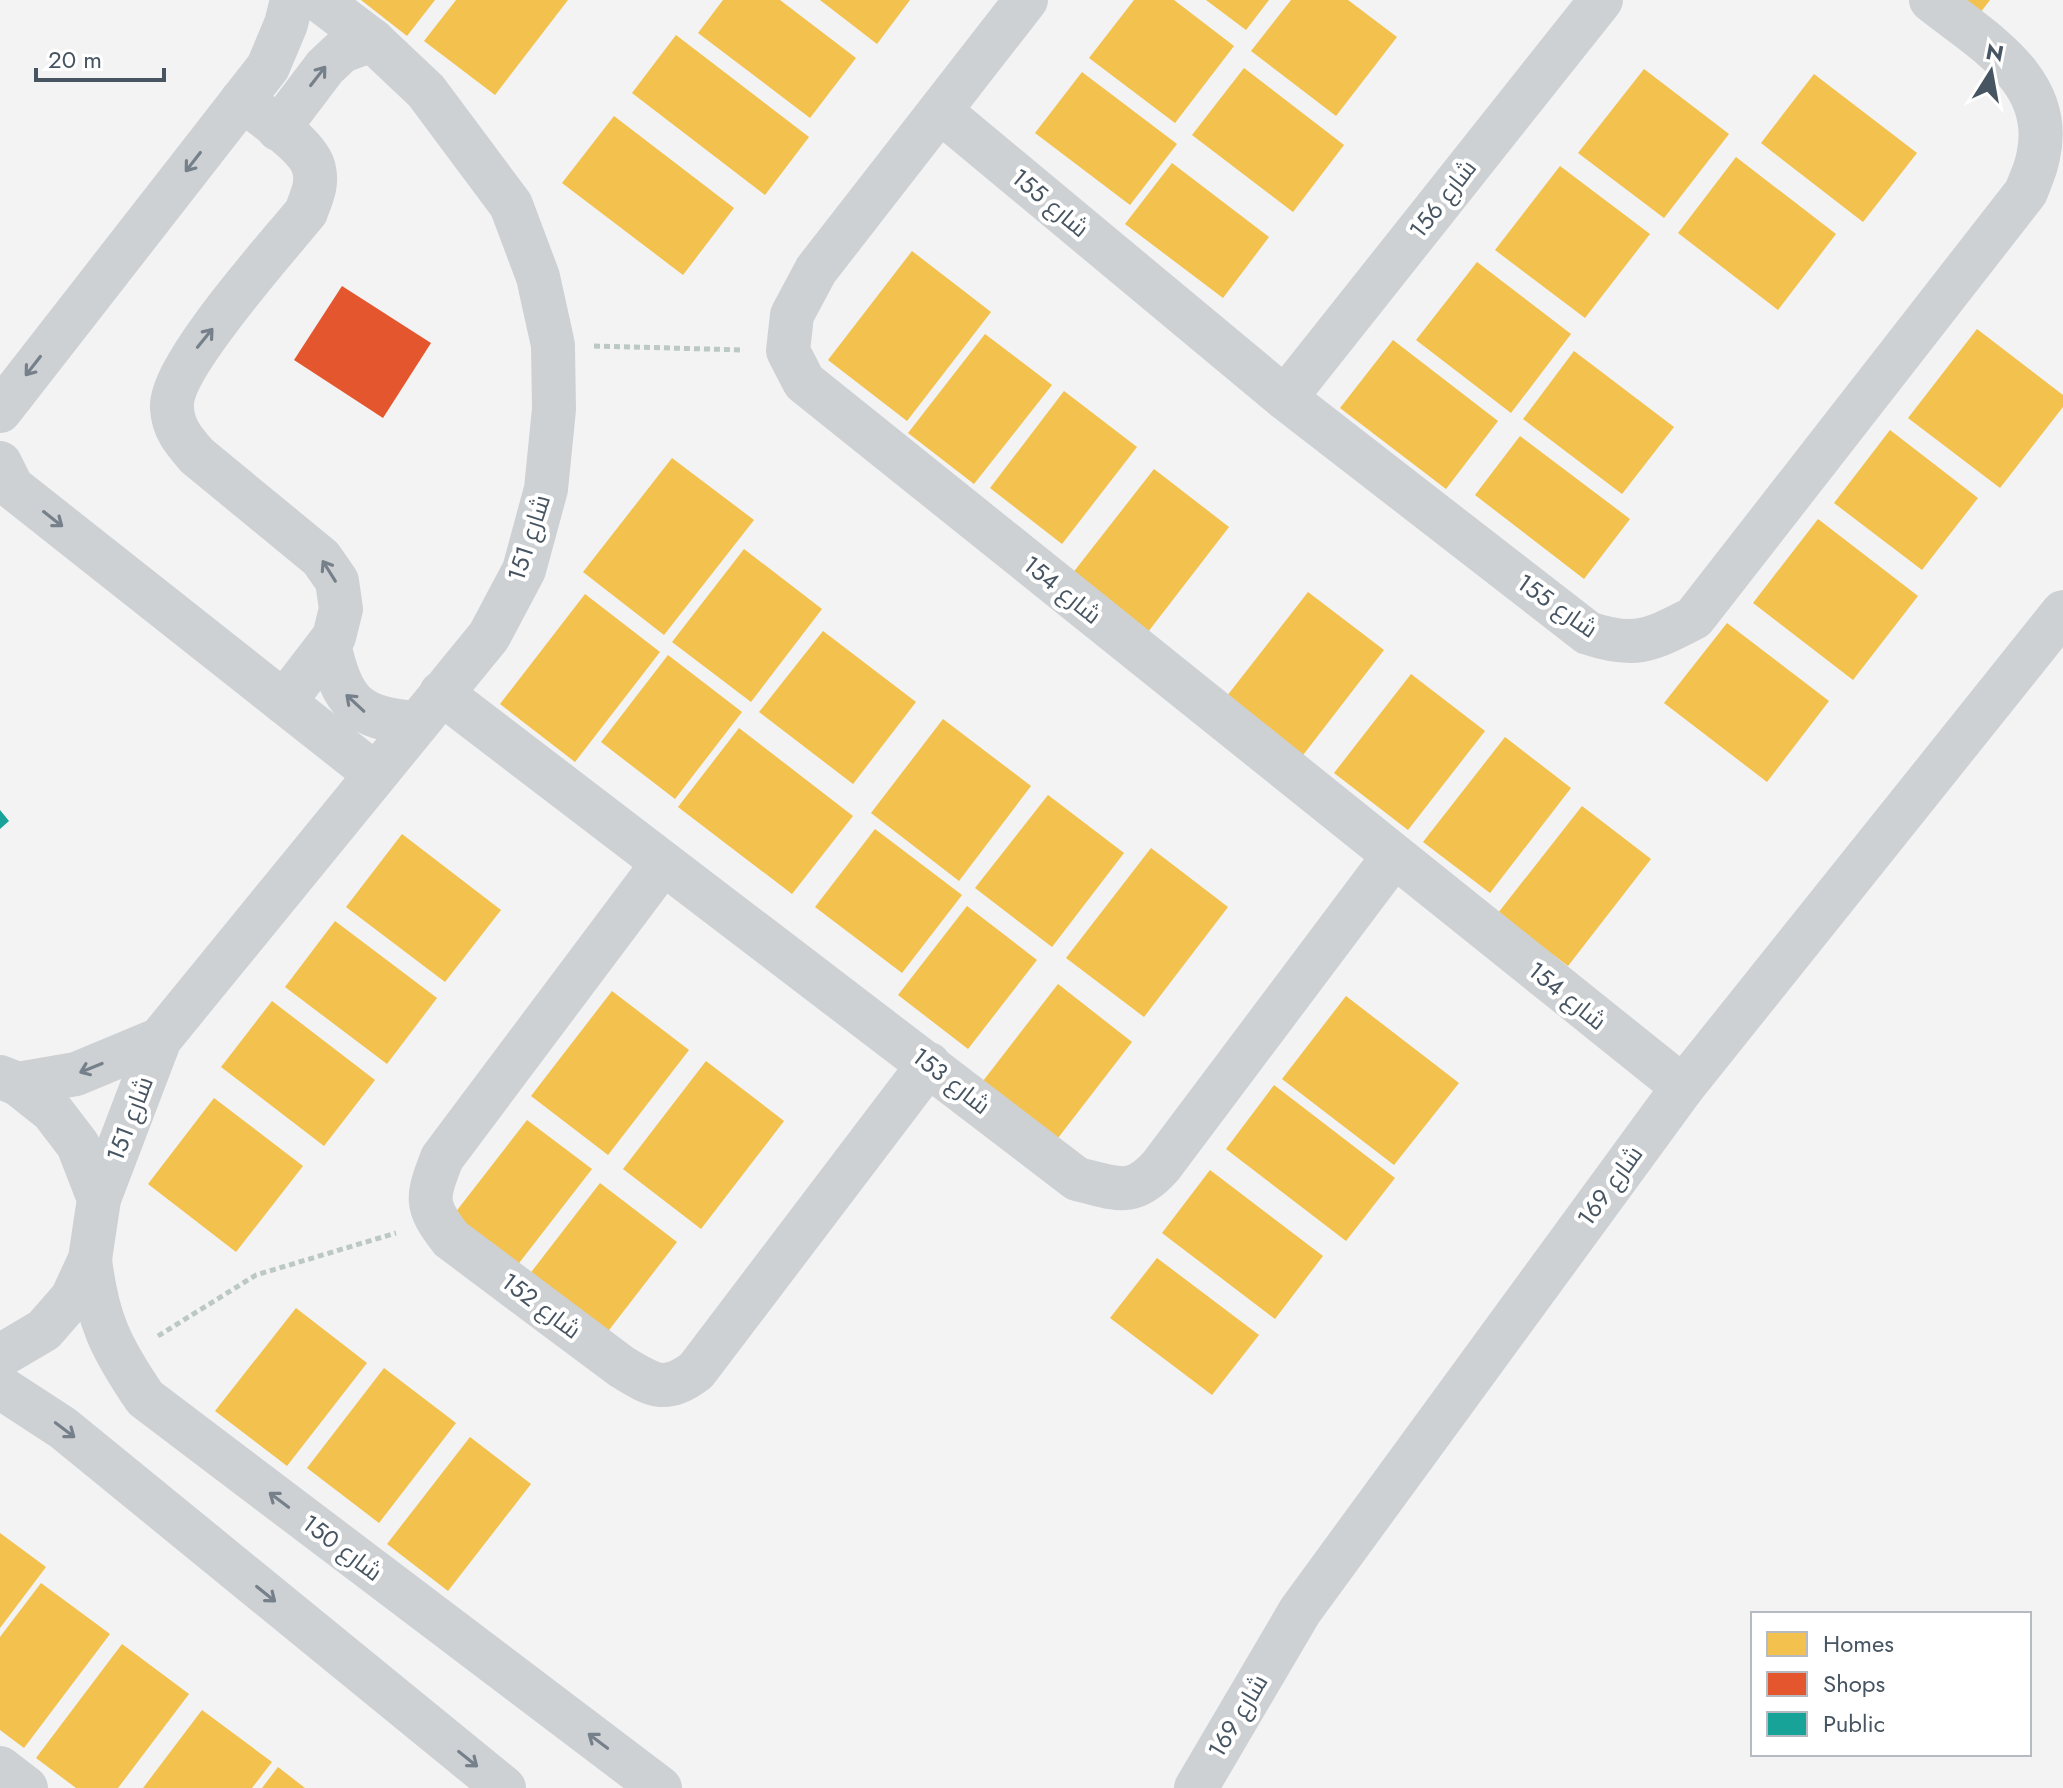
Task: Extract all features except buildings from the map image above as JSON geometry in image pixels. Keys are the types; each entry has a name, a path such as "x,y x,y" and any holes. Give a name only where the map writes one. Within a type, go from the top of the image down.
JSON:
{"street":[{"path":"0,411 268,67 286,24 292,0"},
{"name":"شارع 151","path":"90,1259 99,1199 160,1039 489,636 524,570 546,489 554,409 553,345 538,277 511,205 426,91 372,40 319,0"},
{"path":"788,351 792,315 816,270 1026,0"},
{"name":"شارع 156","path":"1285,398 1601,0"},
{"name":"شارع 155","path":"940,111 1285,398 1588,633 1617,643 1653,639 1694,618 2026,192 2039,156 2041,124 2033,92 2014,66 1931,0"},
{"path":"278,129 325,67 342,51 372,40"},
{"path":"242,100 304,149 314,168 315,187 306,212 191,356 174,388 171,407 180,436 197,456 321,558 337,581 341,609 334,637 284,702"},
{"name":"شارع 154","path":"788,351 804,382 1683,1087"},
{"path":"0,463 12,487 375,774"},
{"name":"شارع 169","path":"1196,1788 1300,1611 1683,1087 2063,612"},
{"path":"329,644 335,674 345,693 362,711 380,719 429,708"},
{"name":"شارع 153","path":"429,708 663,863 1077,1179 1128,1189 1145,1184 1171,1154 1393,857"},
{"path":"436,1221 429,1204 442,1158 663,863"},
{"name":"شارع 151","path":"9,1081 76,1074 160,1039"},
{"name":"شارع 152","path":"436,1221 451,1239 622,1367 646,1382 664,1387 673,1385 696,1371 929,1064"},
{"path":"9,1081 52,1111 78,1145 99,1199"},
{"path":"0,1356 44,1330 72,1298 90,1259"},
{"name":"شارع 150","path":"90,1259 94,1298 120,1360 145,1398 660,1788"},
{"path":"0,1387 63,1428 504,1788"},
{"path":"0,1768 26,1788"}],"path":[{"path":"553,345 788,351"},
{"path":"120,1360 256,1275 436,1221"}]}
